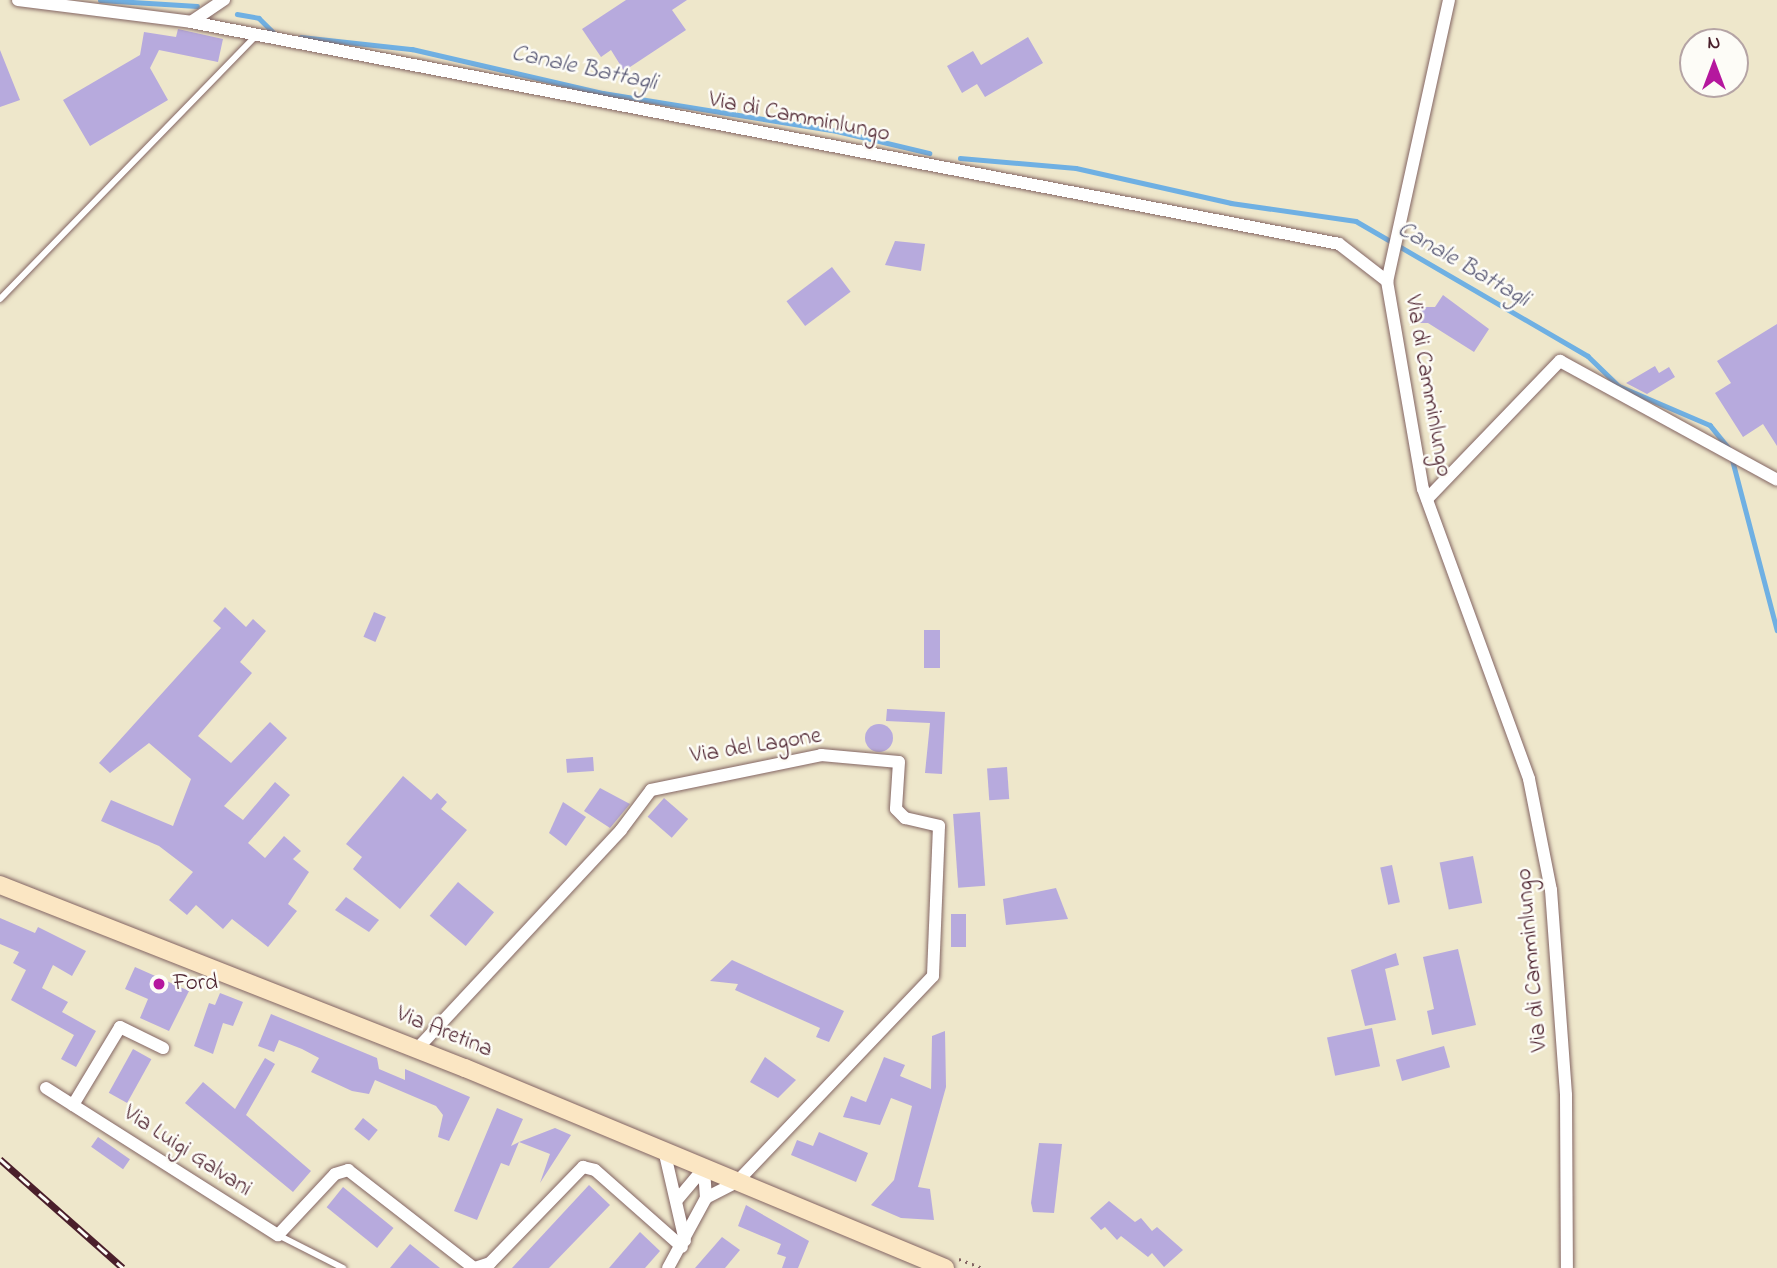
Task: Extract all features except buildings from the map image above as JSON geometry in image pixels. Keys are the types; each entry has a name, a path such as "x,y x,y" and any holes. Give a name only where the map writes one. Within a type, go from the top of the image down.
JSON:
{"street":[{"name":"Via di Camminlungo","path":"18,0 191,22 1339,244 1387,281"},
{"path":"191,22 225,0"},
{"name":"Via di Camminlungo","path":"1448,0 1387,281 1427,499 1529,779 1551,890 1566,1095 1567,1268"},
{"name":"Via di Camminlungo","path":"1427,499 1560,361 1777,480"},
{"name":"Via del Lagone","path":"417,1049 621,831 651,790 821,755 899,762 897,809 905,818 939,826 933,976 737,1182"},
{"name":"Via Aretina","path":"0,885 417,1049 704,1168"},
{"path":"73,1105 120,1027 163,1048"},
{"name":"Via Luigi Galvani","path":"46,1088 278,1235"},
{"path":"664,1150 677,1200 684,1244"},
{"path":"278,1235 335,1174 348,1170 474,1268 490,1263 583,1167 595,1170 684,1244"},
{"path":"677,1200 704,1168"},
{"path":"704,1168 945,1268"},
{"path":"668,1268 684,1244 706,1198 704,1168"},
{"path":"706,1198 737,1182"}],"lane":[{"path":"159,19 257,35"},
{"path":"0,299 257,35"},
{"path":"278,1235 343,1268"}],"waterway":[{"name":"Canale Battagli","path":"100,0 197,6"},
{"name":"Canale Battagli","path":"237,14 259,18 275,34"},
{"name":"Canale Battagli","path":"301,37 412,49 603,93 837,131 929,153"},
{"name":"Canale Battagli","path":"960,158 1076,168 1231,203 1356,221 1588,356 1619,386 1710,425 1730,450"},
{"name":"Canale Battagli","path":"1732,458 1777,630"}],"railway":[{"path":"0,1159 123,1268"}],"place":[{"name":"Ford","path":"159,984"}]}
